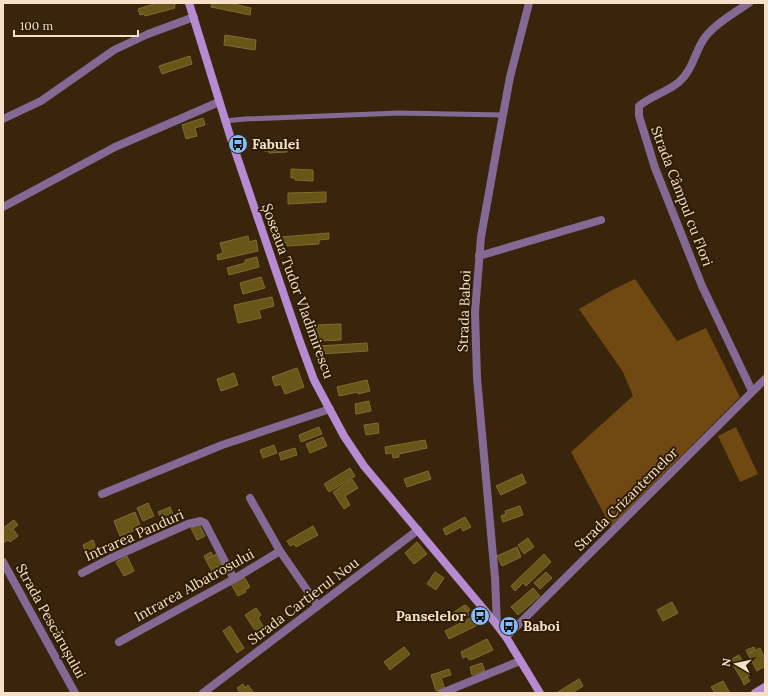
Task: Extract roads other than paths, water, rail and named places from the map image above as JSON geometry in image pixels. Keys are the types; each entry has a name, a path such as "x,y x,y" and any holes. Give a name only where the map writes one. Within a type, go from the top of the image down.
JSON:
{"main road":[{"name":"Șoseaua Tudor Vladimirescu","path":"189,3 225,121 314,380 347,440 364,466 497,625 540,693"},
{"path":"755,693 765,687"}],"street":[{"name":"Strada Baboi","path":"497,625 495,578 475,346 475,312 479,256 503,114 515,55 529,3"},
{"name":"Strada Câmpul cu Flori","path":"749,3 708,34 702,42 689,71 679,82 662,93 646,100 639,106 639,116 655,168 702,286 752,391"},
{"path":"3,119 41,101 114,50 148,34 194,17"},
{"path":"3,207 115,147 219,102"},
{"path":"479,256 601,220"},
{"name":"Strada Crizantemelor","path":"506,637 765,379"},
{"path":"102,494 222,445 330,409"},
{"path":"250,498 280,551 318,606"},
{"name":"Intrarea Panduri","path":"82,573 109,559 188,524 201,520 205,523 234,579"},
{"name":"Strada Cartierul Nou","path":"204,693 418,530"},
{"name":"Intrarea Albatrosului","path":"119,642 234,579 280,551"},
{"name":"Strada Pescărușului","path":"3,562 75,693"},
{"path":"442,693 520,661"}],"lane":[{"path":"225,121 399,113 503,114"}],"place":[{"name":"Fabulei","path":"238,144"},
{"name":"Panselelor","path":"480,616"},
{"name":"Baboi","path":"509,626"}]}
